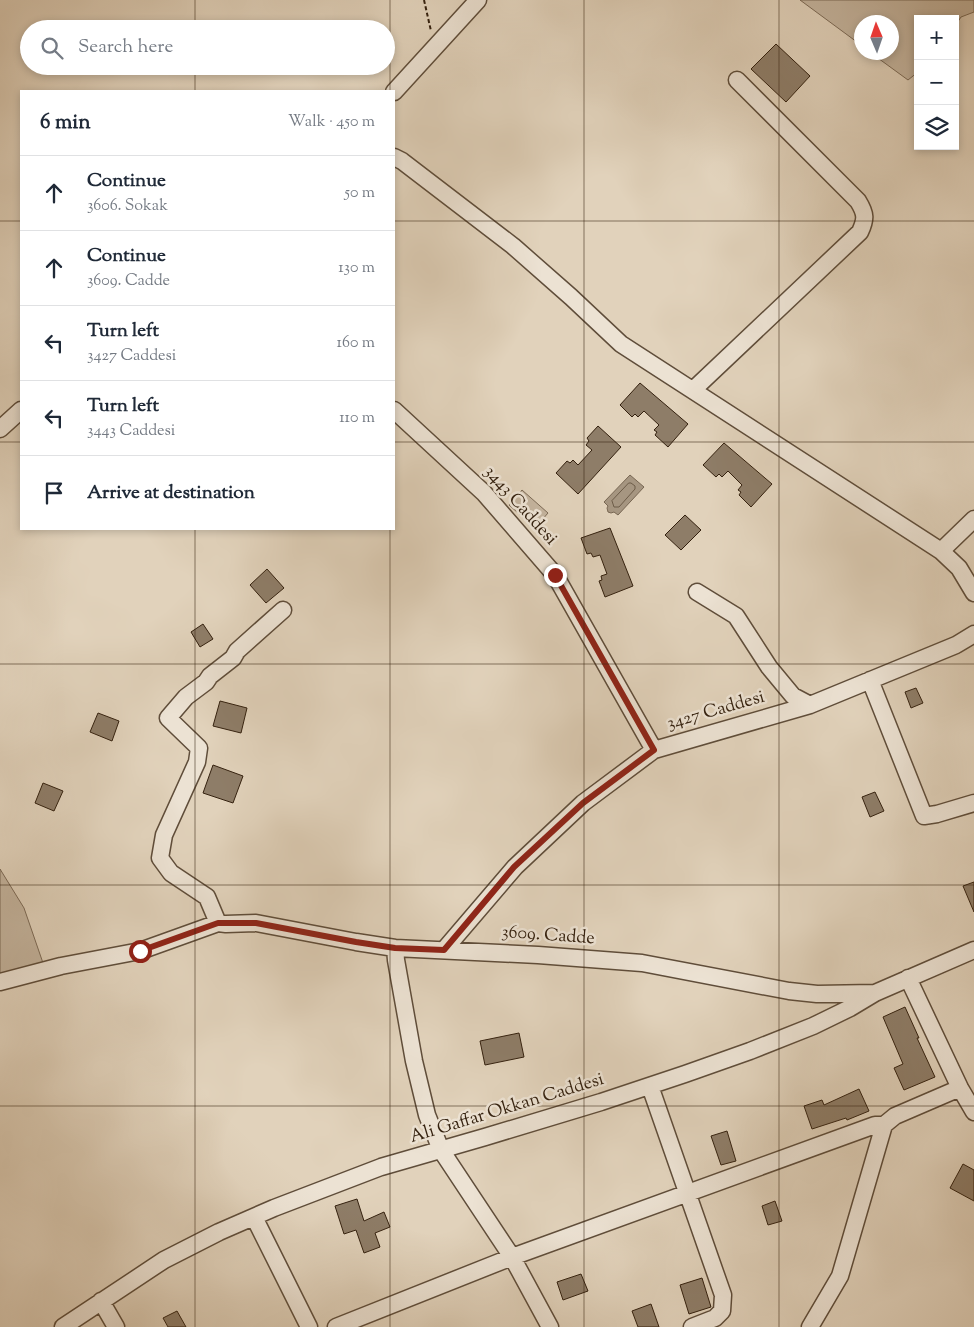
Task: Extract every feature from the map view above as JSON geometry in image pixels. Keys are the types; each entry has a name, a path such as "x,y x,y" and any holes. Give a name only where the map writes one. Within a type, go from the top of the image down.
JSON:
{"street":[{"path":"395,91 478,0"},
{"path":"694,390 860,232 865,222 863,210 858,201 737,80"},
{"path":"395,158 513,246 621,344 941,551 959,568 974,592"},
{"path":"0,428 20,411"},
{"name":"3443 Caddesi","path":"395,411 484,493 555,575 654,750"},
{"path":"941,551 974,519"},
{"path":"697,592 736,616 769,667 793,696 810,705"},
{"path":"218,923 207,897 171,873 160,858 164,836 197,762 199,748 168,718 186,697 234,658 237,651 284,610"},
{"name":"3427 Caddesi","path":"444,950 514,867 583,803 654,750 810,705 956,645 974,634"},
{"path":"870,680 924,816 974,803"},
{"name":"3609. Cadde","path":"0,982 60,966 140,951 218,923 256,923 395,948 538,954 642,963 789,991 817,994 875,993"},
{"path":"395,948 414,1061 427,1115 441,1150 512,1257 550,1327"},
{"name":"Ali Gaffar Okkan Caddesi","path":"63,1327 164,1260 219,1232 274,1208 380,1167 601,1102 750,1050 813,1026 875,993 974,950"},
{"path":"908,978 960,1088 974,1112"},
{"path":"650,1086 723,1295 722,1311 715,1318 692,1327"},
{"path":"810,1327 840,1276 884,1125 895,1116 960,1088"},
{"path":"336,1327 512,1257 875,1125 884,1125"},
{"path":"254,1217 310,1327"},
{"path":"102,1301 116,1327"}],"path":[{"path":"424,0 435,48"}],"shaded area":[{"path":"800,0 974,0 974,12 961,17 959,20 959,15 914,15 914,75 908,80 881,60 899,60 899,15 854,15 854,40"},
{"path":"522,490 548,513 535,528 509,505"},
{"path":"0,869 24,908 43,963 0,976"}],"water":[{"path":"630,475 644,487 618,515 614,512 608,512 608,506 604,502"}],"building":[{"path":"776,44 810,76 786,102 751,69"},
{"path":"640,383 688,424 668,447 655,435 657,432 654,430 659,425 644,411 638,417 635,414 632,417 620,405"},
{"path":"598,426 621,447 578,494 556,473 567,461 570,463 573,460 578,465 592,450 586,445 589,441 587,438"},
{"path":"724,443 772,484 751,507 739,495 741,492 738,490 742,485 728,471 722,477 719,474 716,477 703,465"},
{"path":"685,515 701,530 681,550 665,535"},
{"path":"610,528 633,586 605,597 599,581 602,580 601,576 607,574 600,555 593,557 591,553 587,554 581,538"},
{"path":"267,569 284,588 266,603 250,585"},
{"path":"203,624 213,639 200,647 191,632"},
{"path":"916,688 923,703 911,708 905,692"},
{"path":"220,701 247,708 241,733 213,726"},
{"path":"98,713 119,721 112,741 90,732"},
{"path":"213,765 243,776 233,803 203,793"},
{"path":"43,783 63,791 54,811 35,803"},
{"path":"875,792 884,811 870,817 862,797"},
{"path":"974,882 974,912 963,886"},
{"path":"905,1007 935,1077 904,1090 894,1068 903,1064 883,1017"},
{"path":"519,1033 524,1057 485,1065 480,1041"},
{"path":"859,1089 869,1111 847,1120 846,1118 812,1129 804,1106 822,1100 824,1105"},
{"path":"727,1131 736,1161 721,1165 711,1136"},
{"path":"963,1164 974,1170 974,1201 950,1188"},
{"path":"357,1199 364,1221 384,1212 390,1227 375,1233 380,1247 364,1253 356,1230 344,1234 335,1206"},
{"path":"775,1201 782,1221 768,1225 762,1206"},
{"path":"581,1274 588,1291 563,1300 557,1282"},
{"path":"702,1278 711,1307 689,1314 680,1285"},
{"path":"651,1304 659,1327 638,1327 632,1311"},
{"path":"177,1311 186,1327 168,1327 163,1318"}],"route":[{"path":"140,951 218,923 256,923 395,948 444,950 514,867 583,803 654,750 555,575"}]}
